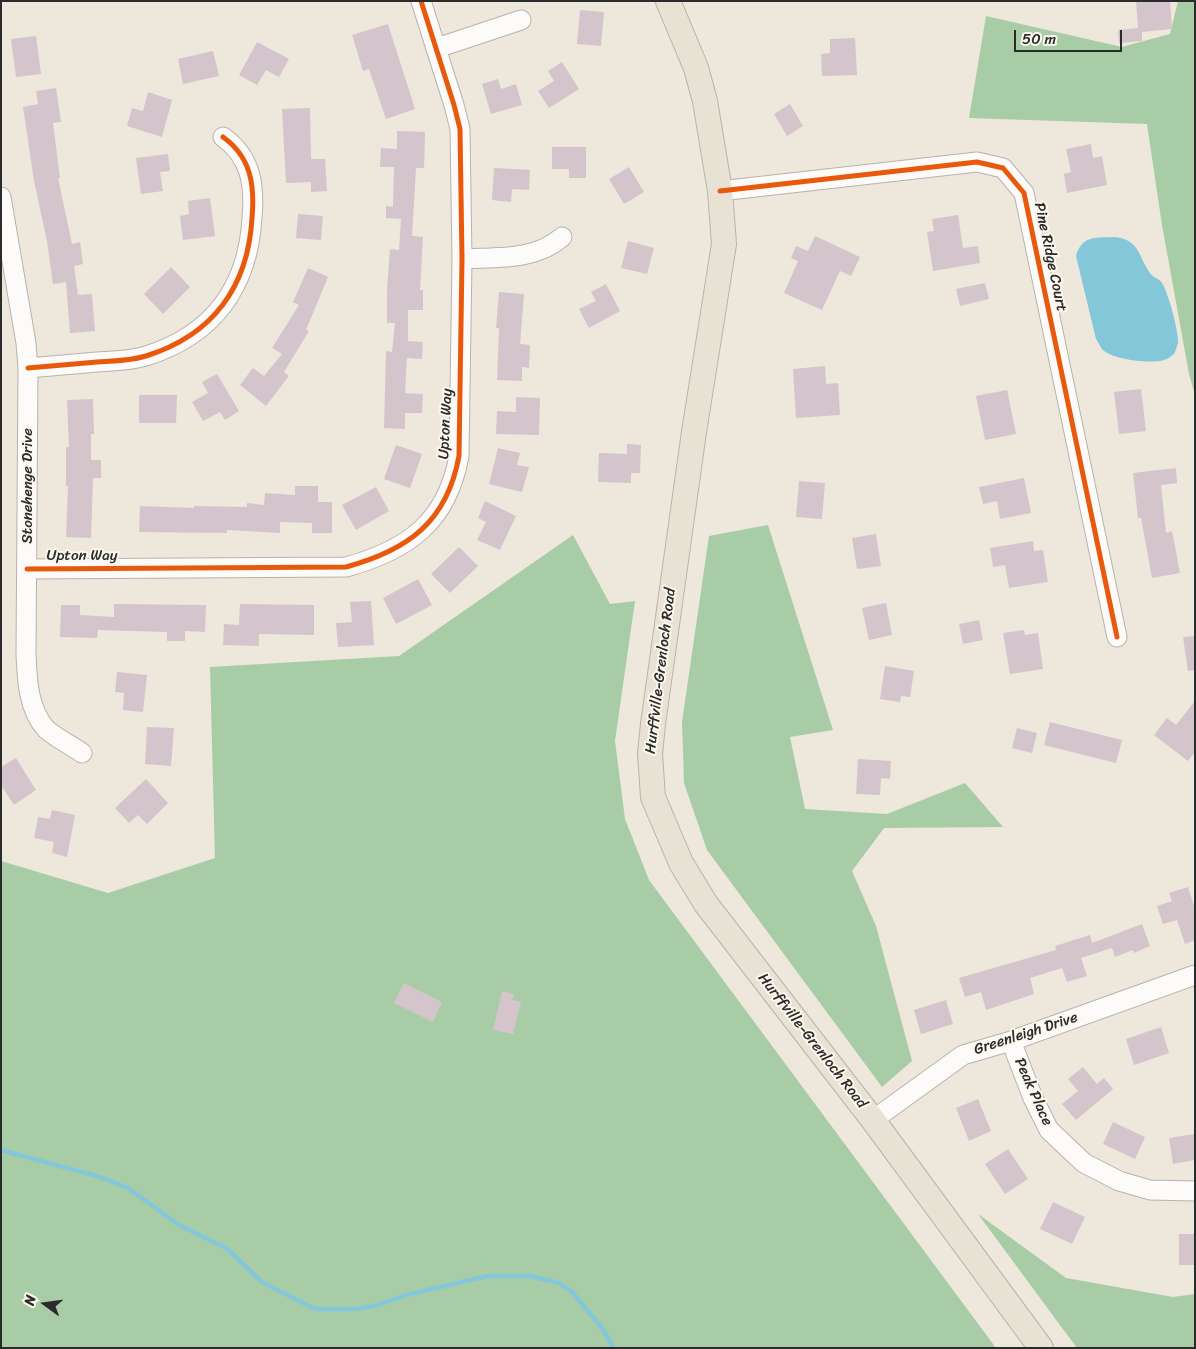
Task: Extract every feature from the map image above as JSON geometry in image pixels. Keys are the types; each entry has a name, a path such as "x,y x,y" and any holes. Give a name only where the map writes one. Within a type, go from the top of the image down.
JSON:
{"main road":[{"name":"Hurffville-Grenloch Road","path":"668,1 696,68 705,101 720,191 724,244 694,432 653,724 650,754 653,797 681,863 706,904 873,1120 1041,1348"}],"street":[{"name":"Upton Way","path":"28,569 346,567 387,554 421,530 445,502 456,472 460,438 462,259 460,128 421,1"},
{"path":"437,48 521,20"},
{"path":"28,368 128,360 145,356 179,343 209,321 223,305 236,286 245,264 251,238 253,211 248,168 243,156 235,146 223,137"},
{"name":"Pine Ridge Court","path":"720,191 977,162 1003,168 1024,193 1117,637"},
{"name":"Stonehenge Drive","path":"1,197 28,368 26,654 31,701 47,729 82,753"},
{"path":"462,259 522,256 552,246 562,237"},
{"name":"Greenleigh Drive","path":"873,1120 963,1055 1011,1041 1195,975"},
{"name":"Peak Place","path":"1011,1041 1033,1098 1049,1130 1084,1163 1120,1181 1150,1190 1195,1191"}],"green space":[{"path":"1178,1 1195,1 1195,395 1189,374 1162,225 1147,124 969,118 986,16 1122,47 1170,34"},
{"path":"768,525 833,730 790,737 805,809 887,814 965,783 1003,827 884,828 852,871 876,926 912,1061 882,1087 707,850 684,783 682,722 709,536"},
{"path":"573,535 610,604 635,601 615,741 625,819 649,880 996,1348 1,1348 1,861 108,893 215,858 210,667 399,656"},
{"path":"978,1214 1066,1278 1173,1297 1195,1294 1195,1348 1077,1348"}],"water":[{"path":"1115,237 1134,245 1150,273 1161,281 1164,288 1170,303 1178,338 1174,354 1165,360 1141,361 1114,356 1102,349 1096,339 1076,256 1082,244 1086,241 1096,238"}],"building":[{"path":"1136,1 1170,1 1172,29 1142,32 1142,41 1119,43 1118,30 1138,28"},
{"path":"580,10 604,12 601,46 577,44"},
{"path":"388,24 415,109 386,119 369,69 363,71 352,35"},
{"path":"36,36 41,74 16,77 11,39"},
{"path":"855,38 857,75 822,76 821,54 830,53 830,39"},
{"path":"257,42 289,59 279,77 266,70 257,85 239,75"},
{"path":"213,51 219,76 183,84 178,59"},
{"path":"562,62 579,89 549,108 538,91 554,81 548,71"},
{"path":"498,79 501,89 516,84 522,105 491,114 482,84"},
{"path":"56,88 61,122 53,123 60,178 58,178 72,244 80,242 83,264 74,266 78,295 92,294 95,331 70,333 66,282 53,284 47,241 34,181 23,107 38,104 36,91"},
{"path":"148,92 172,100 162,137 127,126 132,108 143,111"},
{"path":"790,104 803,126 787,136 774,114"},
{"path":"310,108 311,159 325,159 327,191 311,192 311,182 286,183 282,109"},
{"path":"397,131 425,132 424,168 416,168 412,236 423,237 420,290 423,290 423,310 408,310 408,341 423,342 422,359 407,358 405,393 423,394 422,413 405,413 405,429 384,428 386,351 392,352 395,323 387,323 390,249 399,250 401,219 386,218 386,206 393,207 394,167 380,167 381,148 397,149"},
{"path":"1091,144 1093,158 1102,156 1107,185 1067,193 1064,174 1071,172 1066,149"},
{"path":"552,147 586,147 586,178 569,178 569,169 552,169"},
{"path":"168,154 170,171 160,172 163,191 141,194 136,158"},
{"path":"629,167 644,192 624,204 609,179"},
{"path":"494,168 530,170 529,190 512,189 511,202 492,200"},
{"path":"210,198 215,236 183,240 180,216 189,214 188,201"},
{"path":"298,214 323,216 321,240 296,238"},
{"path":"958,215 963,248 978,246 980,263 933,271 927,232 934,231 932,219"},
{"path":"815,236 860,257 851,276 840,271 822,310 784,293 798,261 791,258 796,246 808,251"},
{"path":"628,241 654,248 647,274 621,268"},
{"path":"171,267 190,287 163,314 144,294"},
{"path":"308,268 328,277 306,330 309,331 284,372 289,376 266,406 240,385 253,368 264,376 282,354 272,348 299,305 293,302"},
{"path":"985,283 989,299 960,306 956,289"},
{"path":"606,284 620,311 589,328 579,309 596,301 591,292"},
{"path":"499,292 524,294 520,344 530,345 529,368 522,367 522,381 497,380 499,328 496,328"},
{"path":"825,366 826,384 838,383 840,415 796,418 793,369"},
{"path":"217,374 239,411 225,420 220,412 203,421 192,402 208,393 202,382"},
{"path":"1141,389 1146,431 1119,434 1114,392"},
{"path":"1007,390 1016,434 985,440 976,396"},
{"path":"139,395 177,395 176,423 139,423"},
{"path":"516,397 540,398 539,435 496,434 497,411 516,412"},
{"path":"93,399 94,434 91,434 91,460 101,460 101,478 93,478 91,538 66,537 68,486 66,486 66,447 69,447 67,400"},
{"path":"627,444 641,445 640,473 631,473 631,483 598,482 599,453 627,454"},
{"path":"396,445 422,454 410,488 384,479"},
{"path":"498,448 520,453 517,465 529,467 522,492 489,484"},
{"path":"1176,468 1177,483 1161,485 1166,533 1172,531 1180,573 1152,578 1141,518 1138,518 1133,473"},
{"path":"1024,478 1031,513 1000,519 997,501 983,504 979,487"},
{"path":"799,481 825,483 822,519 796,517"},
{"path":"295,486 318,486 318,502 332,502 332,533 312,533 312,523 280,522 280,533 227,530 227,533 139,532 140,506 194,508 194,506 247,507 247,503 264,505 265,493 295,495"},
{"path":"376,487 389,511 356,530 342,505"},
{"path":"485,501 516,516 500,550 477,540 486,522 478,518"},
{"path":"876,534 881,566 857,569 852,538"},
{"path":"1033,541 1034,551 1043,550 1048,582 1009,588 1005,565 993,567 990,548"},
{"path":"459,547 478,566 450,593 431,574"},
{"path":"418,579 432,605 396,624 383,598"},
{"path":"371,601 374,645 338,647 336,623 352,622 350,602"},
{"path":"886,603 892,635 869,640 862,608"},
{"path":"114,604 206,605 205,632 185,631 185,641 167,641 167,632 98,630 97,638 60,637 61,605 80,605 80,615 114,617"},
{"path":"240,604 314,605 314,635 259,634 259,646 223,645 224,624 239,625"},
{"path":"979,620 983,640 963,644 959,624"},
{"path":"1024,630 1025,635 1038,633 1043,669 1010,674 1003,633"},
{"path":"1195,636 1195,670 1188,671 1183,637"},
{"path":"885,666 914,671 910,697 901,696 900,702 880,699"},
{"path":"117,672 147,675 143,712 123,710 124,693 115,692"},
{"path":"1195,701 1195,752 1188,761 1154,735 1167,718 1176,725"},
{"path":"1050,722 1122,740 1116,763 1044,745"},
{"path":"147,727 174,728 171,766 145,764"},
{"path":"1017,728 1037,733 1032,753 1012,748"},
{"path":"16,758 36,790 14,805 1,785 1,767"},
{"path":"858,759 891,761 890,779 881,778 880,795 856,794"},
{"path":"146,779 168,803 147,824 138,815 129,823 115,808"},
{"path":"52,810 75,815 67,857 52,853 54,842 34,838 38,817 50,819"},
{"path":"1188,887 1195,909 1195,940 1185,944 1177,920 1163,924 1157,906 1172,901 1169,893"},
{"path":"1142,924 1150,946 1134,953 1133,950 1115,957 1112,948 1081,958 1087,976 1067,982 1062,968 1030,978 1034,994 986,1010 981,992 965,997 959,978 1056,950 1055,946 1090,935 1092,943"},
{"path":"404,983 442,1002 433,1022 394,1003"},
{"path":"502,991 514,994 512,1000 521,1002 513,1034 493,1030"},
{"path":"946,1000 953,1024 921,1034 914,1010"},
{"path":"1161,1027 1169,1053 1134,1065 1126,1039"},
{"path":"1083,1067 1097,1084 1104,1078 1113,1089 1076,1120 1062,1104 1078,1091 1068,1079"},
{"path":"978,1099 991,1131 969,1141 956,1108"},
{"path":"1113,1122 1145,1137 1135,1159 1103,1144"},
{"path":"1195,1134 1195,1160 1173,1164 1169,1138"},
{"path":"1008,1149 1028,1179 1005,1194 985,1164"},
{"path":"1053,1202 1085,1217 1072,1244 1040,1229"},
{"path":"1179,1234 1195,1234 1195,1265 1179,1265"}],"waterway":[{"path":"1,1150 100,1177 128,1188 179,1225 226,1248 262,1282 315,1309 357,1309 378,1305 406,1295 488,1276 530,1276 559,1283 573,1293 602,1328 614,1348"}],"cycle path":[{"path":"27,569 346,567 388,552 406,542 434,516 445,499 459,456 462,259 460,129 421,1"},
{"path":"28,368 122,361 146,356 170,347 190,335 208,321 223,305 243,266 249,243 253,206 252,183 245,163 240,153 223,137"},
{"path":"720,191 977,162 1003,168 1024,193 1117,637"}]}
